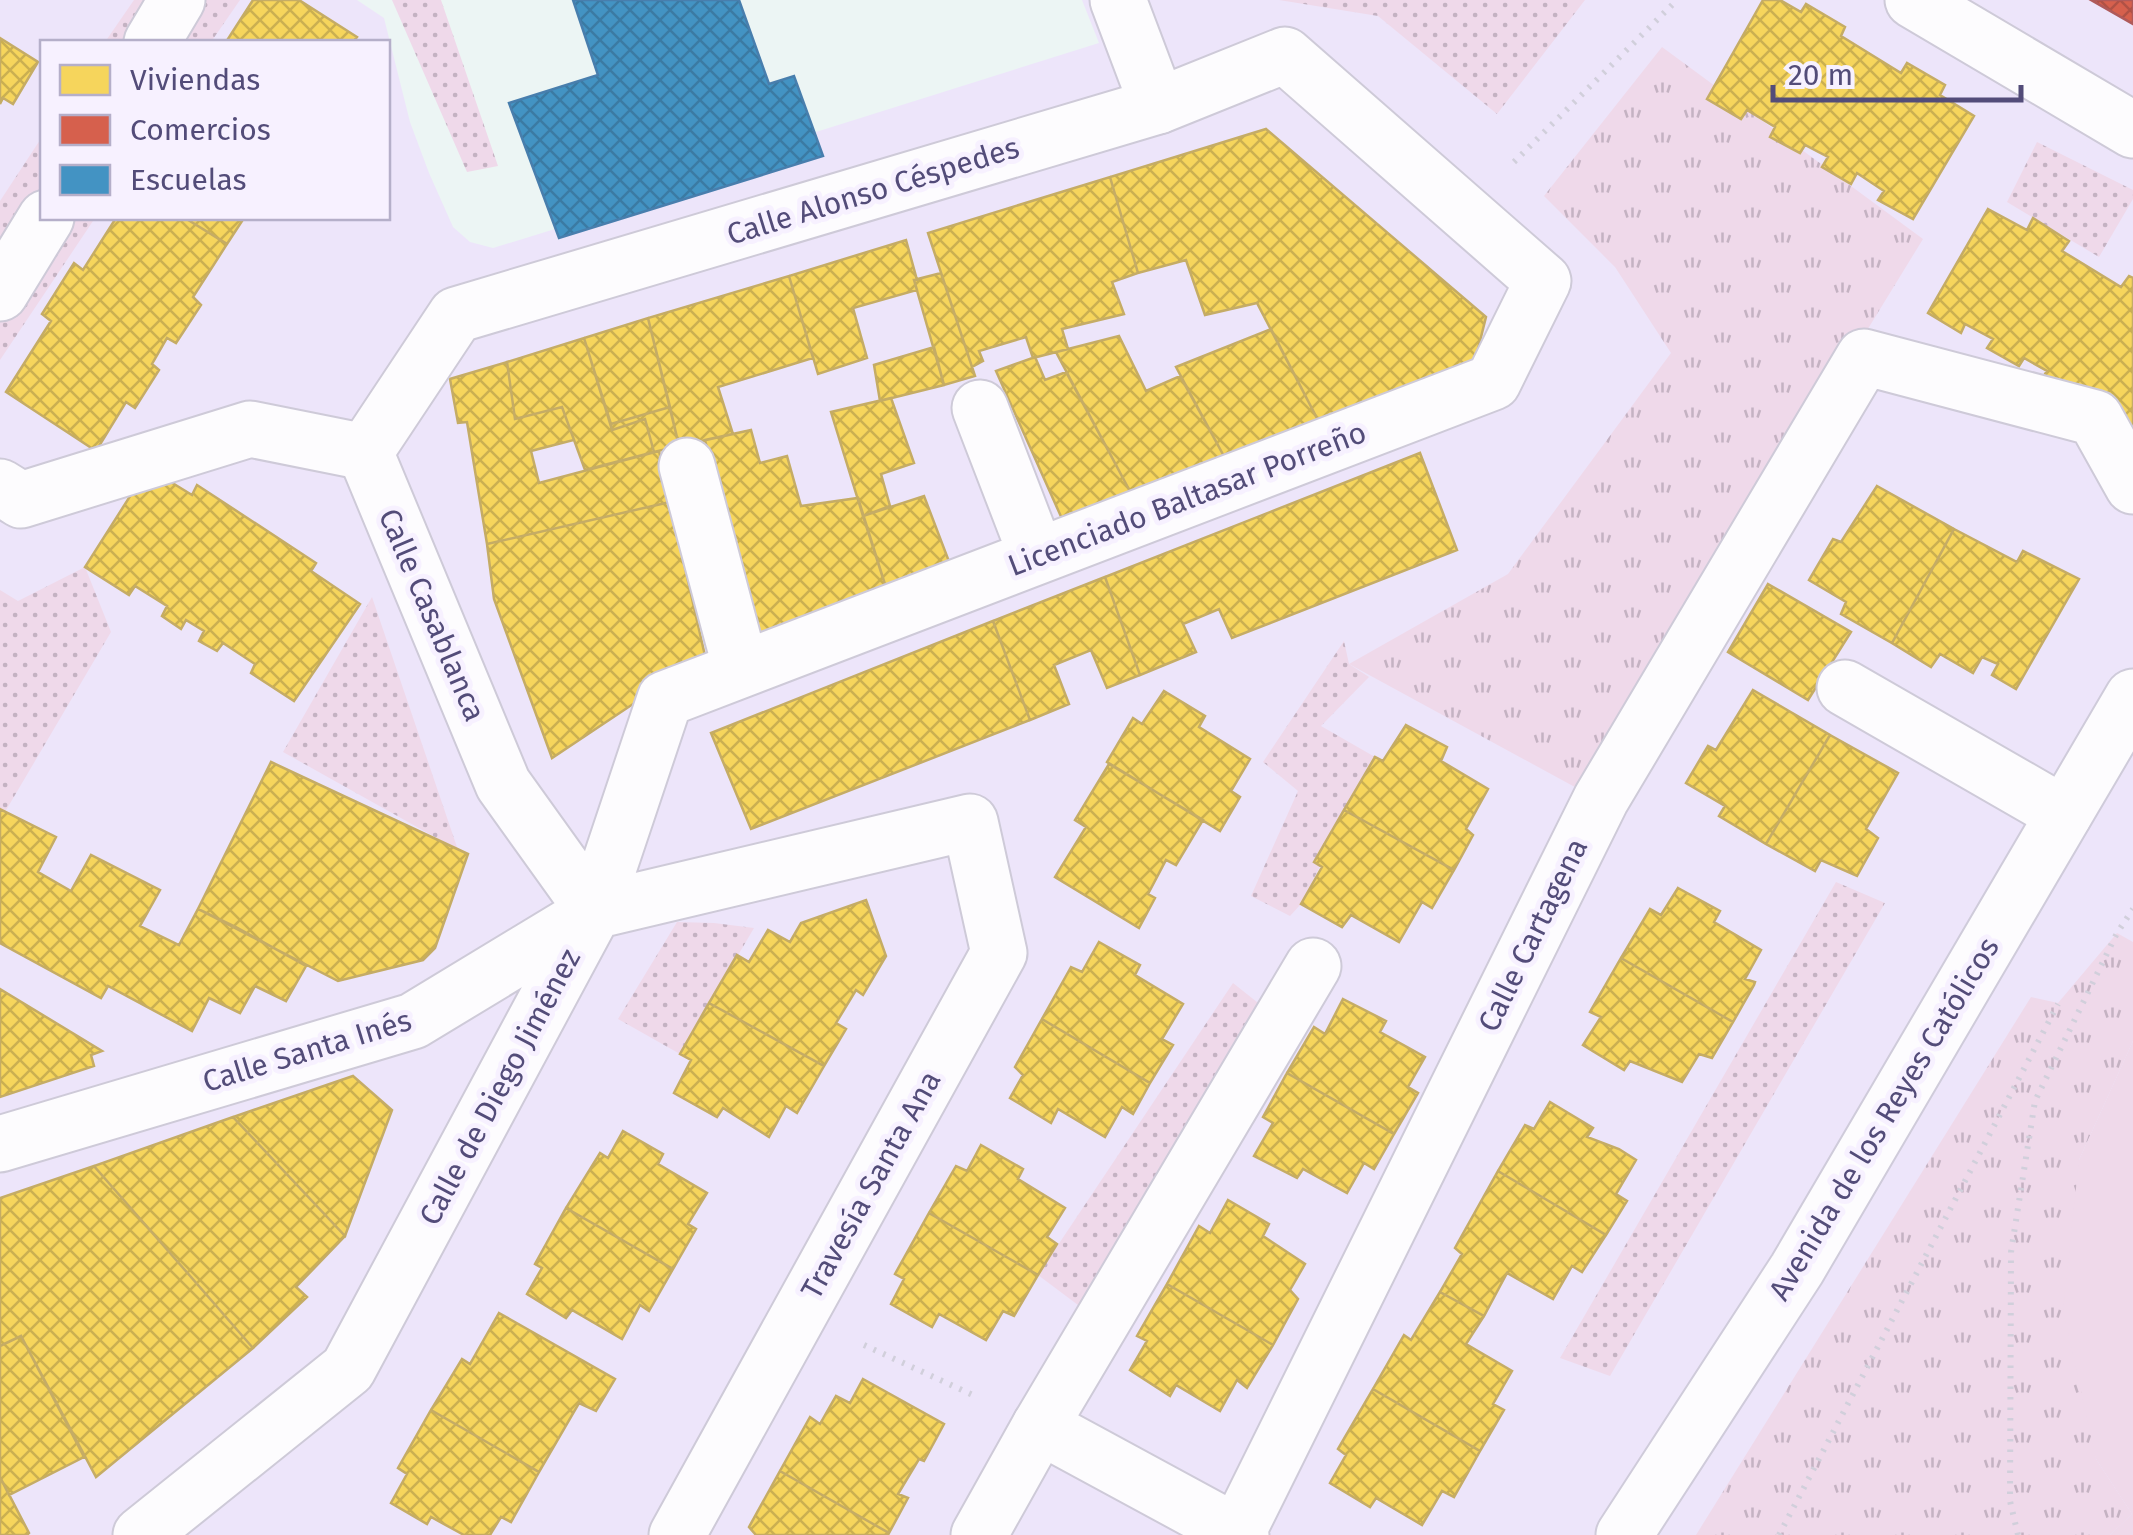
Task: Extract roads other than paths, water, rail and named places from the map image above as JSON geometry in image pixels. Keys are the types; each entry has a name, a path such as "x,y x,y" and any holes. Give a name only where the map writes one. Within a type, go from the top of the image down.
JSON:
{"street":[{"path":"153,40 178,0"},
{"path":"1118,0 1158,106"},
{"path":"1913,0 2133,130"},
{"name":"Calle Alonso Céspedes","path":"365,452 456,315 1158,106 1285,55"},
{"name":"Licenciado Baltasar Porreño","path":"594,911 665,699 1493,382 1543,281 1285,55"},
{"path":"0,293 45,220"},
{"name":"Calle Cartagena","path":"1239,1534 1601,799 1864,357 2095,418 2133,486"},
{"path":"980,408 1037,556"},
{"path":"0,486 21,500 250,429 365,452"},
{"name":"Calle Casablanca","path":"365,452 503,784 594,911"},
{"path":"687,466 741,669"},
{"path":"1845,688 2064,814"},
{"name":"Avenida de los Reyes Católicos","path":"1624,1535 1797,1269 2133,697"},
{"name":"Travesía Santa Ana","path":"594,911 970,822 1000,953 677,1535"},
{"name":"Calle Santa Inés","path":"0,1144 412,1021 594,911"},
{"name":"Calle de Diego Jiménez","path":"141,1535 348,1369 594,911"},
{"path":"979,1535 1314,966"},
{"path":"1040,1426 1239,1534"}]}
